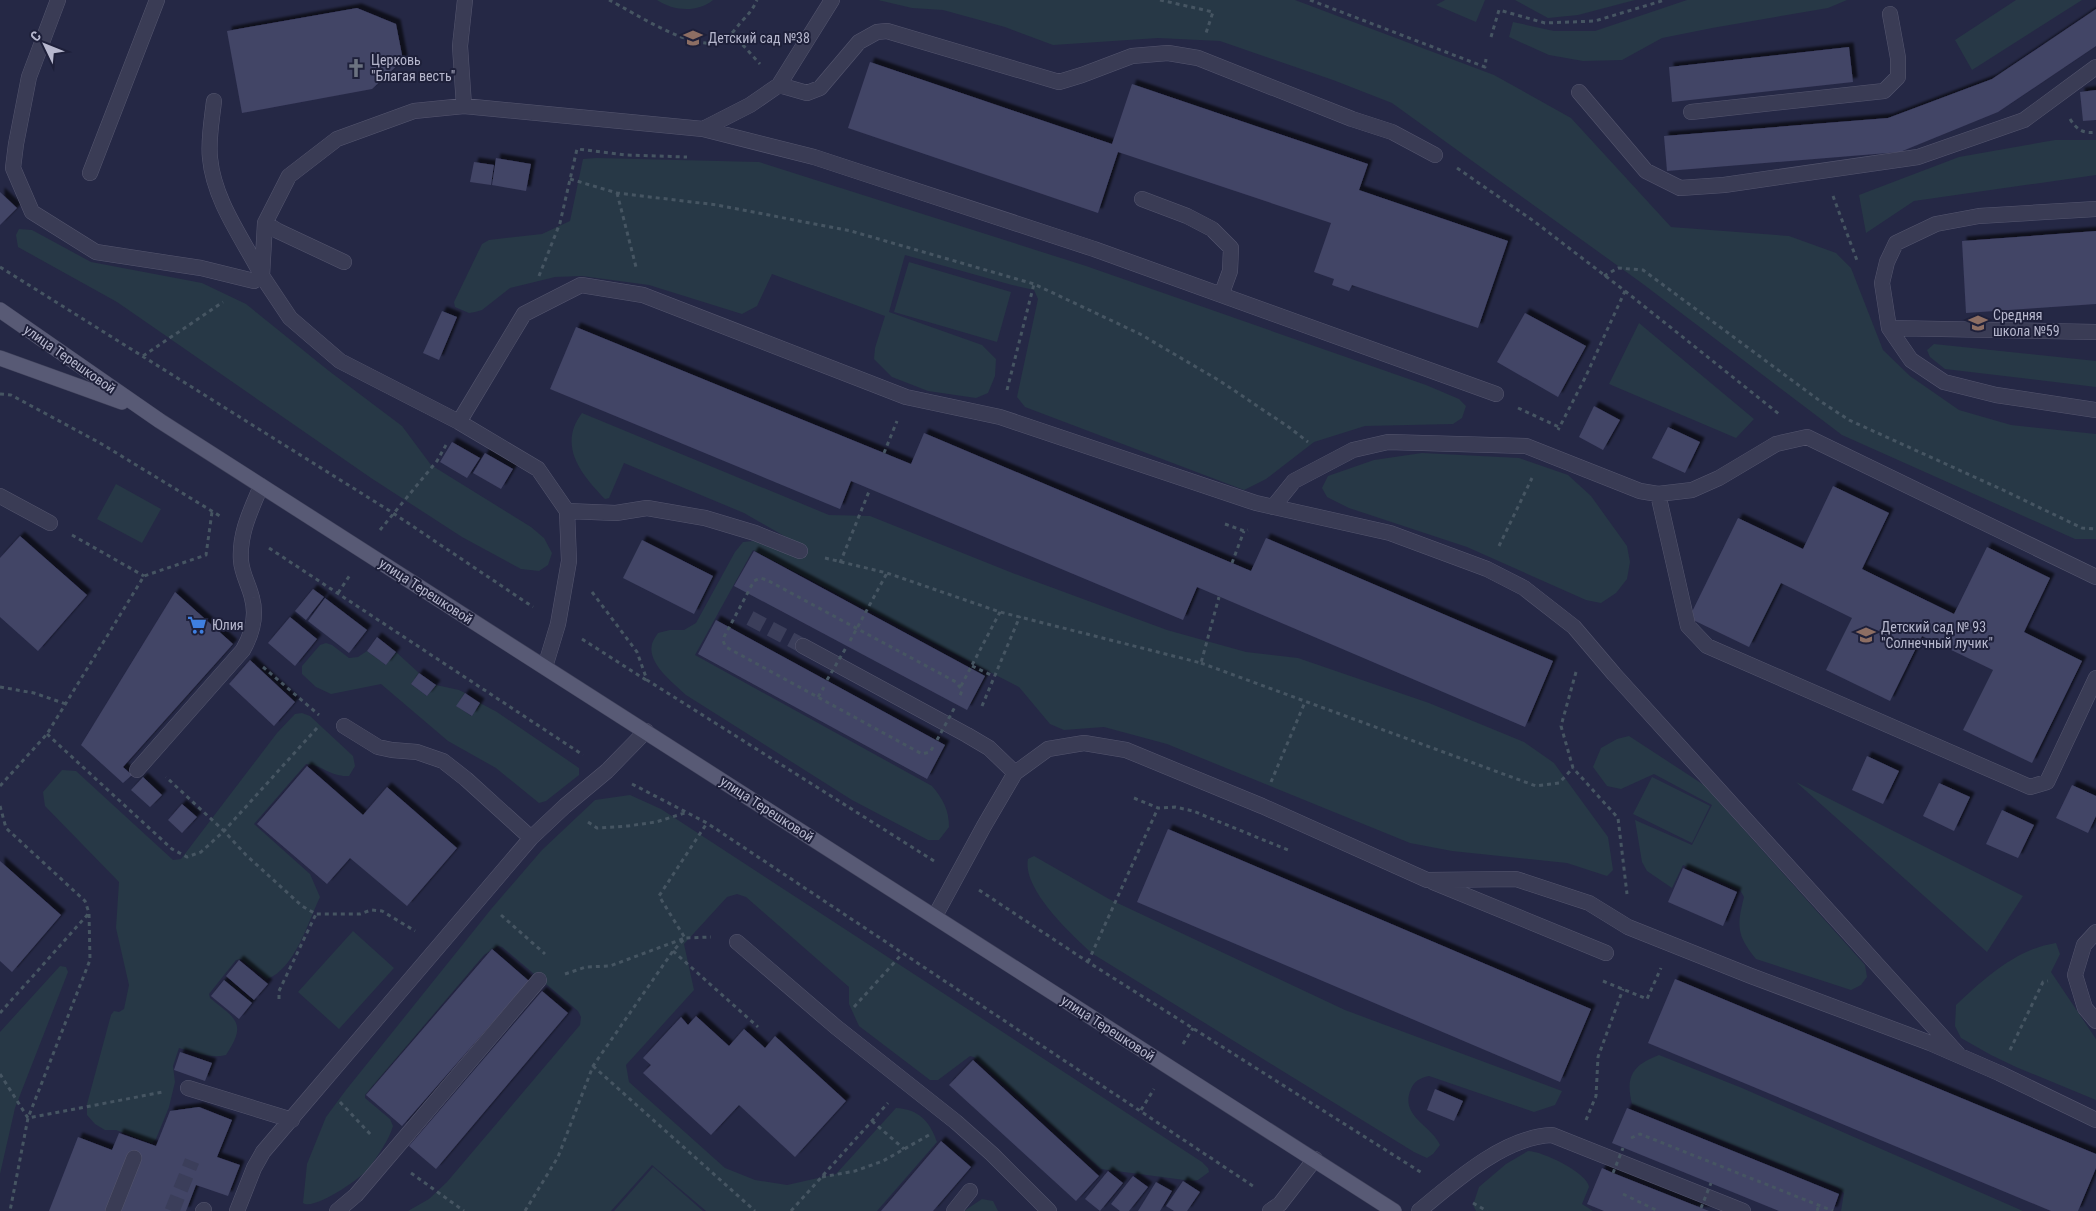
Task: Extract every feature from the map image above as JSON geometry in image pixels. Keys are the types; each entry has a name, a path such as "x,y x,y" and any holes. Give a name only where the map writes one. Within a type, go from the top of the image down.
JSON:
{"main road":[{"name":"улица Терешковой","path":"0,310 140,408 1394,1211"},
{"name":"улица Терешковой","path":"0,358 140,408"}],"street":[{"path":"58,0 29,77 13,168 32,212 96,252 258,278"},
{"path":"90,173 157,0"},
{"path":"464,106 460,46 465,0"},
{"path":"704,129 750,105 779,85 832,0"},
{"path":"1690,112 1884,92 1898,77 1898,58 1890,14"},
{"path":"779,85 807,93 820,88 860,42 876,32 887,31 1058,82 1132,56 1168,53 1198,58 1352,119 1392,132 1435,155"},
{"path":"1580,92 1646,171 1680,188 1724,185 1918,157 2024,120 2096,67"},
{"path":"214,101 210,157 214,176 231,222 245,243 258,278 290,318 340,361 459,422 538,469 567,511 569,561 558,624 545,667"},
{"path":"258,278 265,223 288,176 337,139 414,111 464,106 704,129 814,157 1222,293 1496,394"},
{"path":"1142,199 1187,216 1212,229 1230,248 1230,271 1222,293"},
{"path":"2096,209 1979,216 1936,224 1896,243 1886,262 1882,283 1889,328 1910,360 1944,382 1996,396 2096,410"},
{"path":"265,223 344,262"},
{"path":"459,422 524,314 581,285 643,295 906,397 1000,417 1256,503 1390,533 1487,569 1524,588 1574,627 1614,674 1958,1054"},
{"path":"1889,328 2096,332"},
{"path":"1274,507 1294,481 1353,450 1388,442 1526,446 1640,492 1658,494 1692,490 1720,478 1776,444 1807,437 2096,577"},
{"path":"142,764 243,650 250,636 254,625 253,600 241,562 243,531 261,486"},
{"path":"1658,494 1688,626 1707,646 2030,787 2047,782 2096,678"},
{"path":"0,496 50,523"},
{"path":"567,511 616,513 648,508 705,518 755,533 800,551"},
{"path":"803,646 989,748 1015,773"},
{"path":"344,726 378,747 417,752 443,761 466,779 531,838"},
{"path":"237,1211 254,1168 263,1152 480,897 531,838 565,806 607,771 646,731"},
{"path":"935,916 1015,773 1048,749 1084,743 1126,750 1262,806 1427,880 1606,953"},
{"path":"1427,880 1516,879 1590,903 1628,927 1958,1054 2096,1120"},
{"path":"2096,932 2084,946 2075,975 2085,1008 2096,1021"},
{"path":"737,942 836,1027 956,1122 992,1154 1049,1211"},
{"path":"337,1211 356,1195 539,980"},
{"path":"188,1088 292,1120"},
{"path":"1419,1211 1489,1158 1523,1141 1539,1136 1552,1135 1743,1211"},
{"path":"113,1211 134,1158"},
{"path":"1275,1208 1315,1159"},
{"path":"954,1211 970,1192"}],"path":[{"path":"609,0 683,38 704,44 722,40 732,33 754,7 757,0"},
{"path":"1160,0 1213,12"},
{"path":"1310,0 1485,67 1486,58"},
{"path":"1491,37 1499,10 1545,23 1595,21 1665,0"},
{"path":"732,33 779,85"},
{"path":"524,314 560,223 577,149 626,155 696,157"},
{"path":"1435,155 1475,180 1625,291 1807,437"},
{"path":"1824,171 1857,261 1866,280 1884,299"},
{"path":"570,179 617,193 717,205 851,231 1034,284 1140,334 1220,381 1290,428 1329,462"},
{"path":"617,193 635,264"},
{"path":"0,267 393,513 558,624 1447,1188"},
{"path":"1604,276 1618,268 1643,270 1820,402 1849,420 2082,528 2096,529"},
{"path":"143,356 258,278"},
{"path":"1000,417 1034,284"},
{"path":"1566,417 1625,291"},
{"path":"0,394 10,395 100,443 243,531 607,771 707,823 902,954 1141,1110 1275,1208"},
{"path":"884,453 906,397"},
{"path":"1512,405 1559,427"},
{"path":"1487,569 1544,454"},
{"path":"393,513 437,461"},
{"path":"840,563 870,489"},
{"path":"1232,563 1256,503"},
{"path":"0,786 47,734 144,576 206,555 212,512"},
{"path":"50,523 144,576"},
{"path":"800,551 887,574 1000,612 1201,663 1536,786 1559,783 1573,768"},
{"path":"569,561 636,652 647,680"},
{"path":"827,680 887,574"},
{"path":"760,578 956,682 960,686 962,690 956,705 937,740 930,752 922,754 726,646 723,641 754,581 760,578"},
{"path":"1201,663 1219,597"},
{"path":"960,686 1000,612"},
{"path":"982,706 993,676 1020,616"},
{"path":"243,650 317,713"},
{"path":"972,666 993,676"},
{"path":"1577,669 1561,726 1573,768 1618,818 1626,874 1628,927"},
{"path":"0,687 34,693 66,704"},
{"path":"1283,752 1305,702"},
{"path":"47,734 180,855 187,857 201,852 224,831 318,728"},
{"path":"142,764 224,831 253,861 302,906 316,914 360,914 371,910 382,911 439,946"},
{"path":"0,806 6,828 85,902 89,913 90,960 28,1118 10,1211"},
{"path":"565,806 597,828 656,822 688,812"},
{"path":"1088,962 1158,808"},
{"path":"685,938 659,896 707,823"},
{"path":"480,897 548,957 549,966 539,980"},
{"path":"0,1013 89,913"},
{"path":"279,999 279,991 316,914"},
{"path":"539,980 586,968 610,966 685,938 708,936 737,942"},
{"path":"525,1211 558,1156 593,1066 673,951 685,938"},
{"path":"1598,979 1647,999 1672,945"},
{"path":"673,951 758,1027"},
{"path":"836,1027 902,954"},
{"path":"1999,1073 2043,982"},
{"path":"1593,1104 1597,1087 1598,1057 1623,989"},
{"path":"593,1066 755,1211"},
{"path":"0,1074 28,1118"},
{"path":"791,1211 907,1082"},
{"path":"28,1118 188,1088"},
{"path":"872,1121 904,1149"},
{"path":"822,1177 855,1171 883,1161 956,1122"},
{"path":"1614,1173 1627,1141 1634,1135 1640,1134 1833,1211"},
{"path":"1701,1208 1711,1184"},
{"path":"1817,1211 1819,1205"}],"shaded area":[{"path":"657,0 713,0 700,7 685,9 663,4"},
{"path":"878,0 1295,0 1494,75 1571,118 1671,227 1789,236 1836,253 1851,268 1883,350 1910,376 1959,410 2011,425 2096,434 2096,539 2075,539 1842,435 1643,284 1392,103 1333,80 1220,41 1158,38 1053,45 1005,27 943,10 912,8"},
{"path":"1445,0 1485,0 1476,22 1436,5"},
{"path":"1515,0 1635,0 1578,15 1548,18"},
{"path":"1687,0 1847,0 1828,8 1662,38 1622,60 1583,61 1549,55 1509,37 1513,22 1554,31 1595,31"},
{"path":"2016,0 2082,0 1972,70 1955,40"},
{"path":"2055,140 2096,140 2096,175 1914,201 1866,233 1859,195 1959,157"},
{"path":"583,159 759,162 1086,266 1426,385 1459,399 1466,406 1462,418 1453,424 1365,426 1314,442 1266,479 1244,490 1025,407 1017,397 1038,299 1034,290 905,255 889,312 982,345 996,359 995,376 988,393 976,398 928,391 892,377 874,359 875,348 885,316 772,274 757,306 742,314 649,285 582,276 555,277 510,288 482,310 475,312 469,313 455,307 454,302 482,244 489,240 542,234 570,221"},
{"path":"19,229 32,230 91,262 202,283 246,304 329,371 402,426 431,465 531,527 544,538 552,553 548,565 539,571 521,569 462,537 371,478 117,302 18,247 16,235"},
{"path":"909,262 1011,292 997,342 894,312"},
{"path":"1639,323 1754,419 1736,438 1609,384"},
{"path":"1934,344 2096,361 2096,387 1945,369 1930,357 1927,350"},
{"path":"582,413 829,515 870,516 1015,574 1167,630 1246,652 1298,658 1429,703 1524,742 1554,763 1608,837 1613,870 1607,876 1567,863 1452,851 1410,843 1167,744 1104,727 1064,730 1050,724 1019,687 753,550 695,655 932,786 945,805 949,827 939,840 928,840 852,800 686,695 657,666 652,651 652,644 658,633 670,630 684,630 696,623 735,552 743,542 798,544 744,513 624,463 609,498 605,499 581,470 572,448 575,425"},
{"path":"1422,453 1519,458 1568,475 1591,496 1627,546 1630,562 1627,579 1616,593 1601,603 1586,600 1467,547 1349,508 1327,497 1322,488 1328,476 1374,460"},
{"path":"116,484 161,509 142,543 97,519"},
{"path":"326,643 332,645 349,658 358,657 367,651 386,665 396,652 419,673 411,684 427,696 436,685 465,693 457,706 471,716 480,703 497,712 579,768 579,775 546,801 539,803 496,768 448,741 381,684 331,694 316,687 302,674 302,666 320,645"},
{"path":"302,713 310,716 353,756 355,766 349,776 342,776 317,766 306,764 254,824 310,874 320,897 300,944 277,974 267,979 241,959 236,960 209,994 210,998 236,1022 237,1028 233,1044 226,1055 220,1056 208,1056 179,1048 173,1066 175,1082 169,1107 156,1139 152,1143 116,1130 105,1130 95,1124 87,1115 87,1104 111,1015 114,1011 119,1012 124,1009 129,985 116,928 119,882 45,806 43,792 62,770 76,771 173,860 181,859 277,733 295,714"},
{"path":"1629,736 1704,785 1865,965 1867,977 1861,985 1851,990 1756,959 1749,951 1740,930 1739,923 1744,897 1740,890 1683,865 1672,888 1647,871 1642,862 1635,820 1692,845 1712,805 1654,774 1621,789 1607,786 1593,767 1601,748 1617,739"},
{"path":"1652,777 1710,806 1692,843 1633,814"},
{"path":"1796,782 2023,896 1987,952"},
{"path":"630,795 661,809 1202,1162 1209,1172 1198,1180 1192,1181 1101,1169 974,1057 970,1056 938,1080 930,1080 859,1026 849,1004 849,987 746,897 737,894 727,897 684,944 694,990 626,1065 629,1082 725,1168 755,1180 787,1185 836,1174 896,1108 917,1114 927,1122 937,1142 877,1211 706,1211 652,1165 611,1211 408,1211 429,1199 447,1182 580,1025 581,1017 578,1011 502,947 498,946 484,955 365,1095 365,1098 390,1119 393,1126 386,1142 370,1167 357,1179 326,1198 308,1204 303,1203 307,1164 326,1117 346,1090 492,908 542,850 595,800"},
{"path":"1034,856 1109,899 1345,1010 1562,1091 1555,1105 1534,1112 1429,1076 1420,1079 1411,1089 1408,1098 1409,1106 1418,1120 1436,1138 1440,1145 1427,1158 1414,1152 1093,954 1062,924 1040,897 1028,871 1028,859"},
{"path":"353,931 394,968 339,1029 298,992"},
{"path":"2056,943 2060,954 2051,972 2096,1039 2096,1100 1991,1055 1961,1038 1955,1026 1956,1005 2001,966 2041,946"},
{"path":"60,966 66,967 68,972 15,1108 0,1174 0,1032"},
{"path":"1659,1055 1742,1088 2023,1211 1841,1211 1844,1193 1838,1188 1632,1104 1630,1086 1633,1073 1643,1063"},
{"path":"1528,1151 1553,1159 1581,1175 1587,1181 1589,1187 1582,1204 1593,1211 1476,1211 1473,1205 1479,1187 1506,1164"},
{"path":"653,1167 703,1211 614,1211"},
{"path":"982,1199 993,1201 998,1211 964,1211"}],"building":[{"path":"357,8 396,24 403,60 372,89 242,113 227,31"},
{"path":"2096,9 2096,46 1998,112 1900,152 1667,171 1664,136 1888,118 1992,79"},
{"path":"1849,47 1853,82 1672,102 1669,67"},
{"path":"870,62 1112,144 1132,84 1368,164 1359,190 1508,241 1478,328 1352,285 1349,291 1332,285 1334,279 1314,272 1331,223 1118,152 1098,213 848,128"},
{"path":"2096,90 2096,120 2083,121 2080,92"},
{"path":"496,158 531,164 526,191 492,185"},
{"path":"474,162 494,165 491,185 470,182"},
{"path":"0,192 17,208 0,225"},
{"path":"2096,231 2096,304 1966,313 1962,241"},
{"path":"442,311 457,317 439,360 423,353"},
{"path":"1525,313 1586,346 1558,397 1497,362"},
{"path":"576,327 911,464 924,433 1251,571 1266,538 1553,661 1525,727 1197,587 1183,620 851,481 840,509 550,389"},
{"path":"1594,406 1620,420 1603,450 1579,437"},
{"path":"1668,427 1700,442 1685,473 1652,458"},
{"path":"452,442 480,458 467,478 440,462"},
{"path":"485,453 513,469 501,489 473,473"},
{"path":"1833,486 1889,513 1862,569 1954,614 1987,547 2050,578 2024,632 2082,661 2032,763 1963,730 1993,670 1922,636 1890,701 1826,670 1852,618 1781,583 1749,647 1689,618 1738,518 1803,549"},
{"path":"20,536 87,595 38,651 0,617 0,558"},
{"path":"642,540 713,576 694,614 623,578"},
{"path":"754,551 985,676 967,710 734,586"},
{"path":"313,589 324,597 306,620 295,611"},
{"path":"175,592 233,644 123,767 132,775 123,783 81,745"},
{"path":"325,598 367,630 349,653 308,621"},
{"path":"290,617 317,639 295,666 268,643"},
{"path":"716,620 945,745 927,779 698,654"},
{"path":"377,637 396,652 386,665 367,651"},
{"path":"250,660 295,702 274,726 229,684"},
{"path":"419,673 436,685 427,696 411,684"},
{"path":"465,693 480,703 472,716 456,706"},
{"path":"1867,756 1899,771 1883,804 1852,790"},
{"path":"307,766 363,815 387,787 457,848 407,906 350,858 327,884 257,824"},
{"path":"143,777 162,795 150,807 131,790"},
{"path":"1939,783 1970,797 1954,831 1923,816"},
{"path":"2072,785 2096,796 2096,816 2088,833 2056,818"},
{"path":"182,804 197,817 182,833 168,820"},
{"path":"2002,810 2034,825 2018,858 1986,844"},
{"path":"1168,829 1591,1009 1560,1082 1137,902"},
{"path":"0,861 61,915 12,972 0,961"},
{"path":"1683,868 1737,892 1723,926 1668,902"},
{"path":"492,949 529,981 402,1126 366,1095"},
{"path":"239,960 268,984 254,1000 226,976"},
{"path":"1675,979 2096,1154 2096,1168 2078,1211 2051,1211 1648,1043"},
{"path":"224,980 252,1003 239,1019 211,996"},
{"path":"542,991 568,1013 436,1169 409,1146"},
{"path":"696,1016 729,1046 744,1029 765,1048 775,1036 846,1101 795,1157 739,1105 711,1135 643,1073 651,1065 643,1058 681,1017 688,1025"},
{"path":"180,1052 212,1063 205,1081 174,1070"},
{"path":"973,1060 1099,1176 1076,1201 949,1085"},
{"path":"1435,1089 1463,1101 1454,1121 1427,1110"},
{"path":"199,1107 232,1120 217,1157 240,1165 228,1196 196,1185 186,1211 49,1211 78,1137 112,1150 119,1133 156,1146 170,1111"},
{"path":"1627,1108 1839,1194 1833,1211 1779,1211 1612,1143"},
{"path":"941,1141 971,1167 933,1211 881,1211"},
{"path":"1602,1168 1709,1211 1604,1211 1587,1204"},
{"path":"1108,1171 1123,1183 1100,1211 1085,1199"},
{"path":"1133,1176 1148,1187 1129,1211 1120,1211 1111,1204"},
{"path":"1183,1181 1200,1192 1187,1211 1174,1211 1166,1206"},
{"path":"1156,1182 1172,1191 1160,1211 1138,1211"}],"tunnel":[{"path":"750,618 803,646"},
{"path":"172,1211 192,1161"}],"place":[{"name":"Детский сад №38","path":"693,38"},
{"name":"Церковь \"Благая весть\"","path":"356,68"},
{"name":"Средняя школа №59","path":"1978,323"},
{"name":"Юлия","path":"197,625"},
{"name":"Детский сад № 93 \"Солнечный лучик\"","path":"1866,635"}]}
